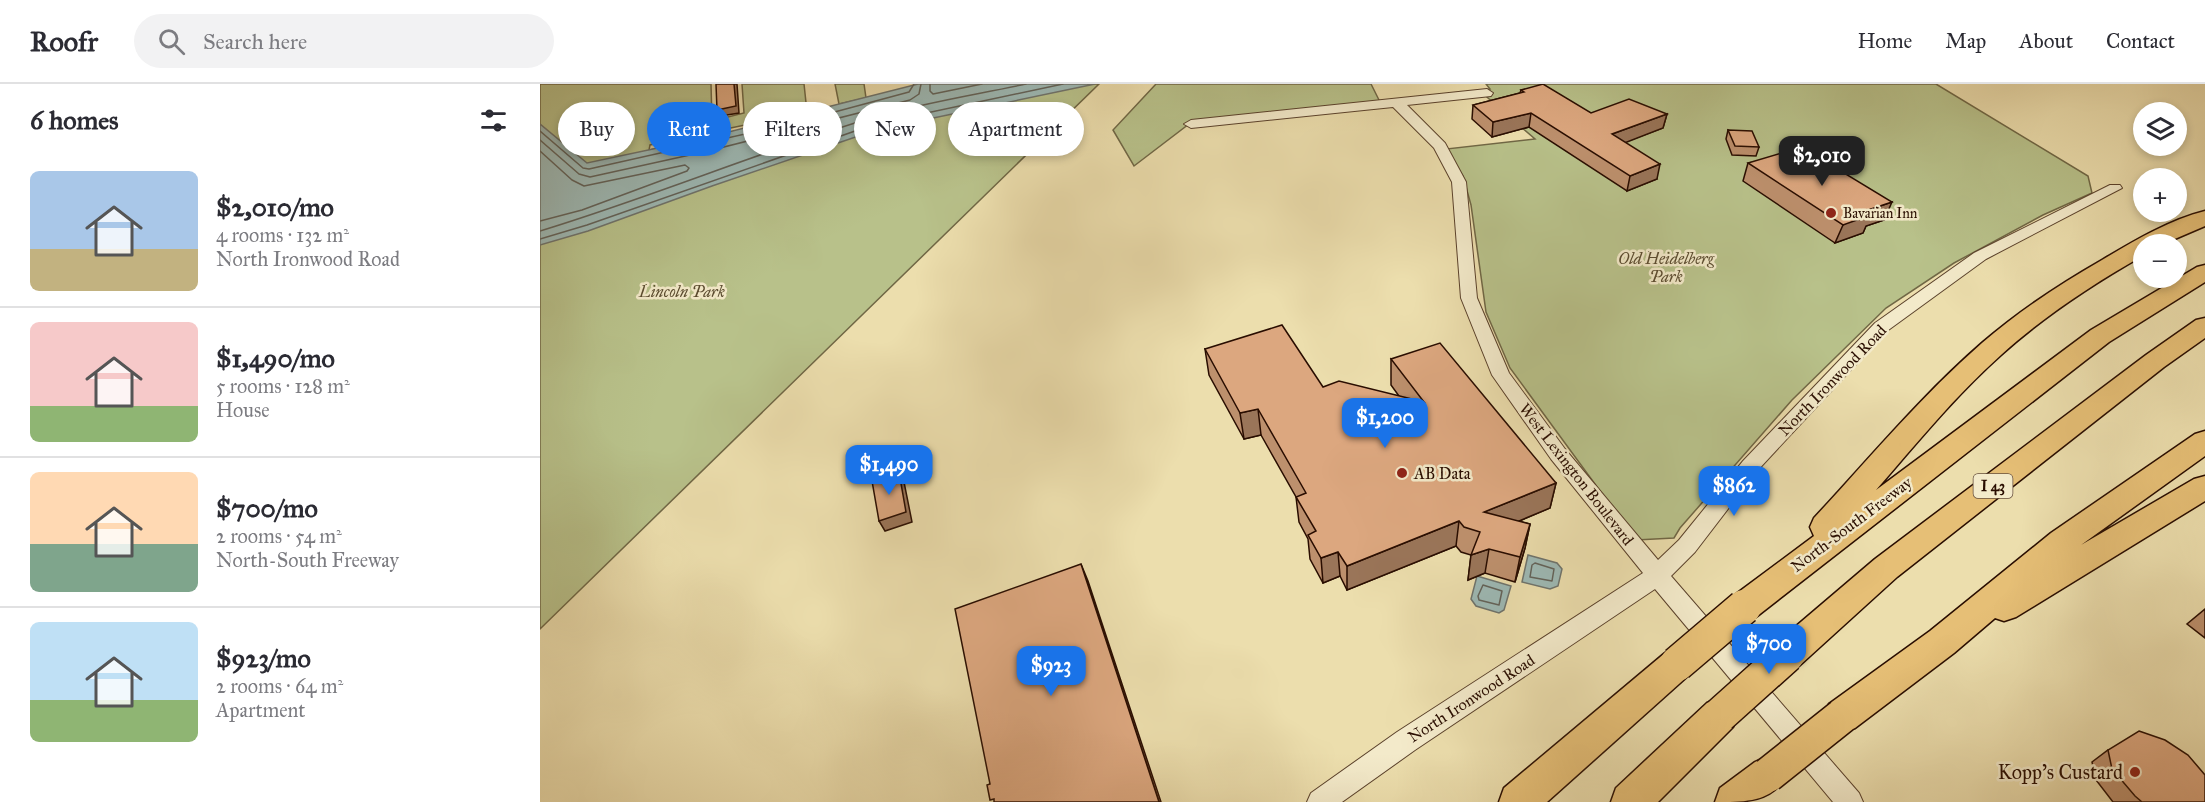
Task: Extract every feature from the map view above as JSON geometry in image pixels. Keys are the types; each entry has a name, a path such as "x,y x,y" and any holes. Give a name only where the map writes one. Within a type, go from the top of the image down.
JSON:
{"highway":[{"path":"2169,234 2205,218"},
{"path":"2187,241 2205,232"},
{"path":"1780,578 1973,366 2036,313 2133,251"},
{"path":"1973,366 2044,327 2133,272"},
{"name":"North-South Freeway","path":"1518,802 1780,578 2100,336 2205,272"},
{"name":"I 43","path":"1630,802 1720,716 1886,568 2155,361 2205,326"},
{"path":"1734,802 1842,716 1942,642 2062,542 2205,441"},
{"path":"1942,642 2078,565 2205,487"}],"street":[{"path":"1191,124 1487,93"},
{"name":"West Lexington Boulevard","path":"1397,103 1440,146 1452,166 1458,182 1469,298 1501,375 1558,454 1657,575 1850,802"},
{"name":"North Ironwood Road","path":"1320,802 1406,741 1631,595 1657,575 1687,546 1758,458 1881,327 1980,256 2115,188"}],"green space":[{"name":"Lincoln Park","path":"540,84 711,84 711,102 647,102 647,156 731,156 731,133 743,131 743,156 842,156 842,111 854,108 854,156 936,156 936,102 886,102 975,84 1099,84 1081,102 948,102 948,156 1025,156 540,629"},
{"name":"Lincoln Park","path":"742,84 804,84 806,102 743,102"},
{"path":"835,84 864,84 866,98 842,103 839,102"},
{"path":"1156,84 1371,84 1380,102 1193,121 1134,166 1113,130"},
{"name":"Old Heidelberg Park","path":"1486,84 1936,84 2088,176 2092,193 2043,215 1954,263 1886,308 1792,400 1680,528 1674,538 1636,540 1510,368 1486,312 1471,205 1463,176 1446,149 1535,139 1480,91 1490,89"},
{"name":"Lincoln Park","path":"743,113 743,125 731,128 731,116"}],"water":[{"path":"918,84 1095,84 1009,102 948,102 948,115 936,117 936,102 854,102 854,138 842,142 842,103"},
{"path":"540,124 558,139 558,156 579,156 587,163 620,156 635,156 635,153 647,150 647,156 731,156 731,131 743,128 743,156 800,156 588,231 540,245"},
{"path":"1528,555 1557,563 1562,569 1558,586 1550,589 1522,582"},
{"path":"1477,576 1511,586 1504,610 1499,613 1476,606 1471,599"}],"building":[{"path":"716,84 734,84 736,106 731,107 731,102 717,102"},
{"path":"1543,84 1591,113 1629,99 1667,114 1612,134 1660,164 1630,176 1531,113 1493,122 1473,105 1524,92 1521,90"},
{"path":"1728,130 1752,131 1759,147 1735,146"},
{"path":"1782,153 1789,158 1797,156 1813,166 1818,164 1828,171 1836,168 1892,202 1865,211 1871,215 1843,225 1748,163"},
{"name":"AB Data","path":"1282,325 1323,387 1339,381 1424,402 1391,359 1440,343 1556,483 1484,512 1530,524 1520,557 1489,549 1471,555 1480,532 1464,527 1459,521 1347,566 1338,552 1321,558 1308,535 1316,531 1296,497 1306,493 1258,409 1240,413 1205,349"},
{"path":"899,472 906,512 879,521 872,481"},
{"path":"1081,564 1159,802 994,802 994,799 990,800 987,785 990,784 955,609"},
{"name":"Kopp's Custard","path":"2139,731 2165,740 2188,755 2205,775 2205,802 2142,802 2135,796 2112,769 2108,750"}],"place":[{"name":"Bavarian Inn","path":"1831,213"},
{"name":"AB Data","path":"1402,473"},
{"name":"Kopp's Custard","path":"2135,772"}]}
